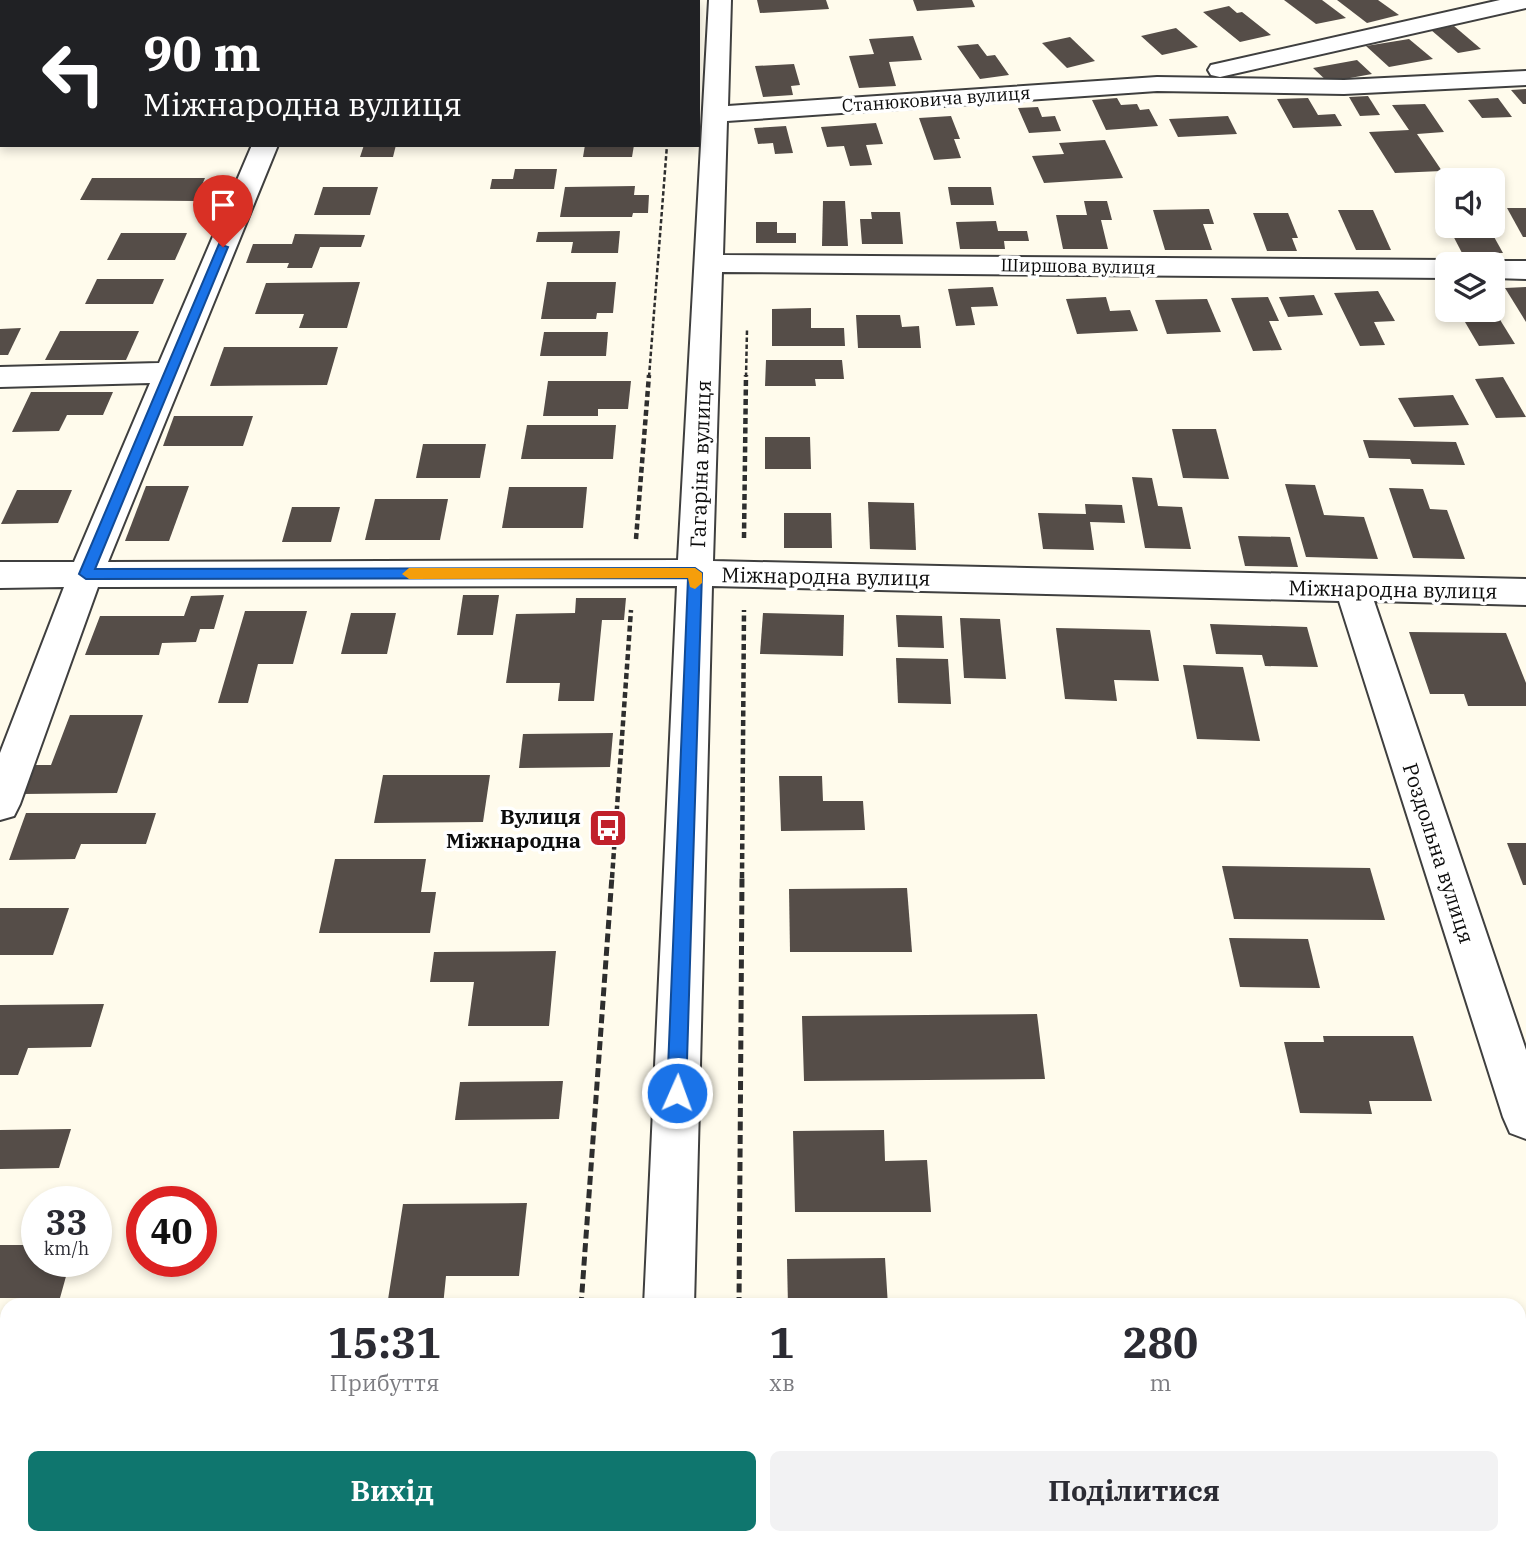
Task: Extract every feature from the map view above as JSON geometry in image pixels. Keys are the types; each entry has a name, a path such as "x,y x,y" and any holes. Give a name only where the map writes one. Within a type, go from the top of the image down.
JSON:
{"street":[{"name":"Гагаріна вулиця","path":"669,1298 695,573 720,0"},
{"name":"Станюковича вулиця","path":"1157,85 1526,1"},
{"name":"Станюковича вулиця","path":"715,114 1157,85 1344,87 1526,78"},
{"path":"0,804 86,574 264,147"},
{"name":"Ширшова вулиця","path":"708,263 1435,269"},
{"path":"1505,270 1526,270"},
{"path":"0,377 170,373"},
{"name":"Міжнародна вулиця","path":"0,575 695,573 1526,592"},
{"name":"Роздольна вулиця","path":"1352,588 1526,1117"}],"path":[{"path":"582,1298 633,573 667,147"},
{"path":"739,1298 748,263"}],"building":[{"path":"757,0 826,0 829,9 760,13"},
{"path":"913,0 972,0 975,7 917,11"},
{"path":"1284,0 1322,0 1346,18 1316,24"},
{"path":"1337,0 1378,0 1399,15 1367,23"},
{"path":"1229,6 1237,13 1242,12 1271,35 1240,42 1203,12"},
{"path":"1454,26 1481,49 1458,53 1431,30"},
{"path":"1176,28 1198,47 1162,55 1141,36"},
{"path":"913,36 922,60 889,62 896,86 859,88 849,56 874,54 869,39"},
{"path":"1070,37 1095,61 1067,68 1042,43"},
{"path":"1409,39 1433,59 1389,67 1366,46"},
{"path":"978,44 987,56 995,55 1009,75 980,79 957,46"},
{"path":"1357,60 1372,74 1328,82 1313,68"},
{"path":"794,64 800,85 791,86 793,95 763,97 755,66"},
{"path":"1526,89 1526,104 1523,104 1511,90"},
{"path":"1368,96 1380,115 1360,116 1349,97"},
{"path":"1117,98 1121,105 1137,104 1140,110 1149,109 1158,126 1106,130 1092,100"},
{"path":"1308,98 1318,115 1335,114 1342,126 1293,128 1277,99"},
{"path":"1498,98 1512,117 1482,118 1468,100"},
{"path":"1425,104 1444,132 1417,134 1440,168 1435,168 1435,171 1395,173 1369,132 1409,130 1392,105"},
{"path":"1038,107 1042,117 1055,116 1061,131 1029,133 1018,108"},
{"path":"951,116 960,139 954,139 961,158 934,160 919,118"},
{"path":"1228,116 1237,134 1178,137 1169,119"},
{"path":"876,123 883,144 866,145 872,165 850,166 844,146 827,147 821,127"},
{"path":"786,126 793,153 775,154 773,143 758,144 754,128"},
{"path":"1105,140 1123,178 1044,183 1032,156 1064,154 1059,143"},
{"path":"363,147 396,147 393,157 360,157"},
{"path":"585,147 634,147 632,157 583,157"},
{"path":"515,169 557,169 554,189 490,189 492,179 513,179"},
{"path":"92,178 205,178 195,201 80,200"},
{"path":"635,186 634,195 649,195 648,213 633,213 632,217 560,217 565,187"},
{"path":"323,187 378,187 370,215 314,215"},
{"path":"948,187 991,187 994,205 951,205"},
{"path":"823,201 845,201 848,246 822,246"},
{"path":"1084,201 1107,201 1112,220 1101,220 1108,249 1063,249 1056,215 1087,215"},
{"path":"1507,208 1526,208 1526,237 1523,237"},
{"path":"1209,209 1214,224 1203,224 1212,250 1165,250 1153,210"},
{"path":"1338,210 1373,210 1391,250 1356,250"},
{"path":"871,212 900,212 903,244 862,244 860,219 872,219"},
{"path":"1253,213 1288,213 1298,238 1292,238 1297,251 1267,251"},
{"path":"996,221 998,231 1027,231 1029,241 1004,241 1005,249 960,249 956,222"},
{"path":"756,222 777,222 777,233 796,233 796,243 756,243"},
{"path":"620,231 618,253 571,253 573,242 536,242 538,232"},
{"path":"121,233 187,233 175,260 107,260"},
{"path":"295,234 365,235 361,247 320,247 312,268 287,268 289,263 246,263 253,244 292,244"},
{"path":"1454,238 1495,238 1502,252 1461,252"},
{"path":"97,279 164,279 153,304 85,304"},
{"path":"360,282 347,328 299,328 304,314 255,314 266,283"},
{"path":"547,282 616,282 613,313 597,313 596,319 541,319"},
{"path":"993,287 998,306 971,307 975,325 956,326 948,289"},
{"path":"1526,287 1526,322 1505,288"},
{"path":"1378,291 1395,321 1374,322 1385,345 1360,346 1334,293"},
{"path":"1314,295 1323,315 1288,317 1279,297"},
{"path":"1106,297 1110,311 1130,310 1138,331 1077,334 1066,299"},
{"path":"1268,297 1279,321 1269,321 1282,350 1253,351 1231,298"},
{"path":"1207,299 1221,332 1167,334 1155,300"},
{"path":"811,308 811,328 844,328 845,346 772,346 772,309"},
{"path":"856,315 900,315 902,327 919,326 921,348 858,348"},
{"path":"1465,322 1501,322 1515,344 1479,346"},
{"path":"21,328 8,355 0,355 0,329"},
{"path":"60,331 139,331 126,360 45,360"},
{"path":"544,332 608,332 606,356 540,356"},
{"path":"224,347 338,347 327,385 210,386"},
{"path":"766,360 842,360 844,379 815,379 816,386 765,386"},
{"path":"1503,377 1526,417 1496,418 1475,379"},
{"path":"548,381 631,381 628,409 598,409 598,416 543,416"},
{"path":"31,392 113,392 103,415 67,415 59,431 12,432"},
{"path":"1453,395 1469,425 1414,427 1398,398"},
{"path":"174,416 253,416 243,446 163,446"},
{"path":"527,425 616,425 613,459 521,459"},
{"path":"1172,429 1216,429 1229,479 1183,478"},
{"path":"765,437 810,437 811,469 765,469"},
{"path":"1363,440 1456,442 1465,465 1412,464 1410,459 1369,458"},
{"path":"423,444 486,444 480,478 416,478"},
{"path":"1132,477 1152,478 1158,506 1182,507 1191,549 1145,548"},
{"path":"1285,484 1315,485 1324,515 1364,517 1378,559 1306,557"},
{"path":"146,486 189,486 169,541 125,541"},
{"path":"509,487 587,487 583,528 502,528"},
{"path":"1389,488 1423,489 1430,509 1447,510 1465,559 1413,558"},
{"path":"17,490 72,490 58,523 1,524"},
{"path":"375,499 448,499 440,540 365,540"},
{"path":"868,502 914,503 916,550 870,549"},
{"path":"1085,504 1122,505 1125,523 1090,522 1094,550 1043,549 1038,513 1086,514"},
{"path":"292,507 340,507 331,542 282,542"},
{"path":"784,513 831,513 832,548 784,548"},
{"path":"1238,536 1290,537 1298,567 1245,566"},
{"path":"224,595 214,629 200,629 196,642 162,643 159,655 85,655 100,616 184,616 191,596"},
{"path":"463,595 499,595 493,635 457,635"},
{"path":"576,598 626,598 624,620 602,620 594,701 558,701 560,683 506,683 516,614 575,613"},
{"path":"245,611 307,611 293,664 258,664 248,703 218,703"},
{"path":"351,613 396,613 387,654 341,654"},
{"path":"763,613 844,615 843,656 760,654"},
{"path":"896,615 942,616 944,648 898,647"},
{"path":"960,618 1000,619 1006,679 964,678"},
{"path":"1210,624 1307,627 1318,667 1265,666 1262,655 1216,654"},
{"path":"1056,628 1150,630 1159,681 1114,680 1117,701 1065,699"},
{"path":"1409,632 1506,633 1526,683 1526,706 1468,706 1464,694 1430,694"},
{"path":"896,658 948,659 951,704 898,703"},
{"path":"1183,665 1243,667 1260,741 1197,739"},
{"path":"70,715 143,715 117,793 22,794 33,765 51,765"},
{"path":"613,733 610,767 519,768 523,734"},
{"path":"383,775 490,775 483,822 374,823"},
{"path":"779,776 822,776 823,801 863,801 865,830 781,831"},
{"path":"26,813 156,813 146,844 81,844 75,859 9,860"},
{"path":"1507,843 1526,843 1526,885 1523,885"},
{"path":"335,859 426,859 421,892 436,892 430,933 319,933"},
{"path":"1222,866 1370,868 1385,920 1234,919"},
{"path":"907,888 912,952 790,952 789,889"},
{"path":"0,908 69,908 53,955 0,955"},
{"path":"1229,938 1308,939 1320,988 1240,987"},
{"path":"556,951 549,1026 468,1026 474,982 430,982 434,952"},
{"path":"104,1004 91,1047 28,1048 18,1075 0,1075 0,1005"},
{"path":"1037,1014 1045,1079 804,1081 802,1016"},
{"path":"1323,1036 1413,1036 1432,1101 1369,1101 1372,1114 1300,1113 1284,1042 1324,1042"},
{"path":"563,1081 559,1119 455,1120 460,1082"},
{"path":"71,1129 59,1168 0,1169 0,1130"},
{"path":"884,1130 885,1161 927,1160 931,1212 795,1212 793,1131"},
{"path":"527,1203 519,1276 446,1276 444,1298 388,1298 403,1204"},
{"path":"0,1245 21,1245 21,1277 66,1277 60,1298 0,1298"},
{"path":"885,1258 888,1298 788,1298 787,1259"}],"slow traffic":[{"path":"409,574 695,573 695,583"}],"place":[{"name":"Вулиця Міжнародна","path":"608,828"}],"route":[{"path":"223,247 86,574 695,573 677,1093"}]}
